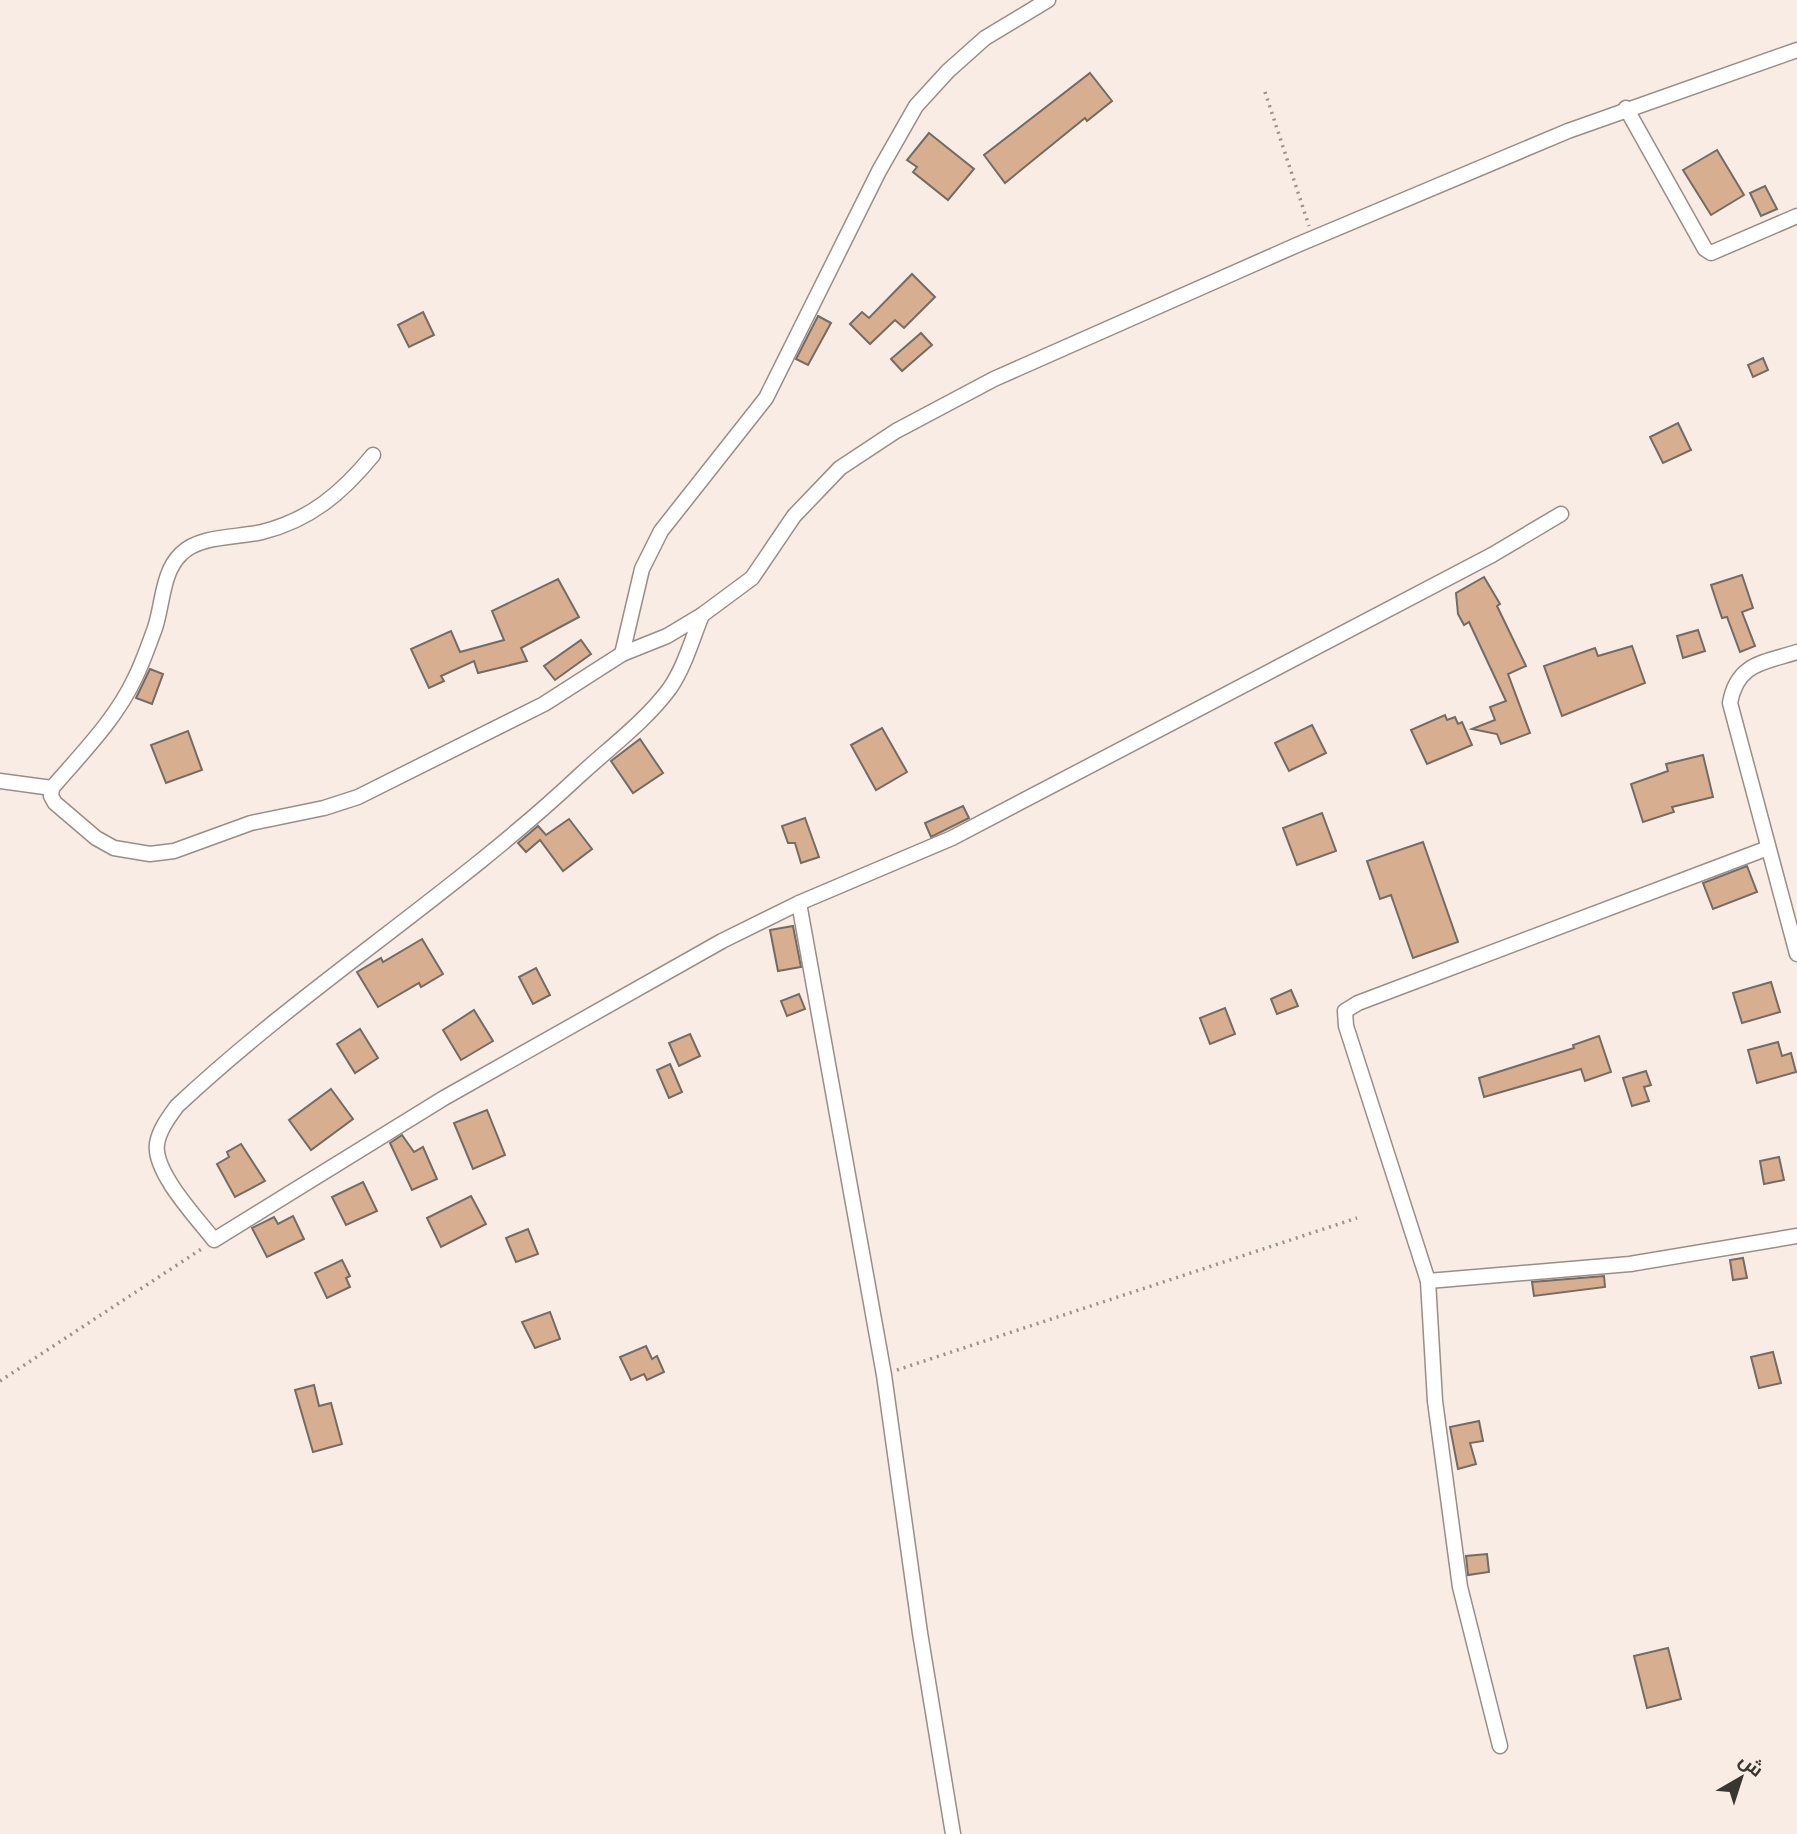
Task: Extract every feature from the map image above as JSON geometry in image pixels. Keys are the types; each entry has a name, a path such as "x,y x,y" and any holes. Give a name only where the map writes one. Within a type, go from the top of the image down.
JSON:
{"street":[{"path":"622,654 642,569 661,531 766,397 879,171 916,106 948,71 985,38 1048,0"},
{"path":"373,455 351,482 305,517 261,532 191,546 182,552 168,574 155,626 135,677 115,713 52,788 51,796 55,803 96,838 114,848 150,854 174,851 251,823 358,797 544,704 622,654 667,636 702,615 751,578 794,516 831,476 896,431 1055,351 1312,238 1626,108 1797,50"},
{"path":"1626,108 1705,249 1711,253 1797,216"},
{"path":"702,615 677,677 643,717 534,817 298,1000 177,1106 160,1136 158,1164 214,1240 444,1098 722,941 799,903 952,838 1492,555 1560,514"},
{"path":"1797,652 1746,669 1733,684 1730,703 1797,954"},
{"path":"0,781 52,788"},
{"path":"1500,1746 1460,1587 1435,1401 1428,1281 1346,1026 1345,1011 1358,1003 1768,848"},
{"path":"799,903 884,1374 920,1633 953,1834"},
{"path":"1428,1281 1630,1264 1797,1236"}],"path":[{"path":"1265,92 1312,238"},
{"path":"884,1374 1357,1218"},
{"path":"0,1381 214,1240"}],"building":[{"path":"1090,73 1112,101 1087,121 1085,118 1005,183 984,155"},
{"path":"929,133 974,169 948,200 913,172 917,167 907,160"},
{"path":"1717,150 1744,195 1711,215 1683,170"},
{"path":"1765,186 1777,209 1761,216 1750,193"},
{"path":"912,274 935,297 904,328 895,320 870,344 850,324 862,312 869,318"},
{"path":"423,312 434,335 409,347 398,325"},
{"path":"818,316 831,323 808,365 796,359"},
{"path":"921,333 932,345 902,371 891,359"},
{"path":"1763,358 1768,370 1753,377 1748,365"},
{"path":"1678,423 1691,450 1663,463 1650,437"},
{"path":"1742,575 1753,608 1742,612 1755,646 1740,652 1727,617 1722,618 1711,585"},
{"path":"1484,577 1500,604 1497,606 1526,666 1508,674 1530,733 1501,744 1497,734 1472,729 1495,720 1490,707 1506,701 1469,622 1464,625 1458,614 1456,593"},
{"path":"558,579 579,617 521,648 527,661 478,673 474,661 441,676 444,681 429,688 411,649 451,631 460,652 504,640 492,611"},
{"path":"1698,630 1705,651 1683,658 1677,636"},
{"path":"581,640 591,654 555,680 544,666"},
{"path":"1632,646 1645,683 1562,716 1544,666 1595,648 1598,656"},
{"path":"150,669 163,674 152,704 136,698"},
{"path":"1445,715 1447,720 1455,717 1458,724 1462,722 1472,745 1427,764 1411,730"},
{"path":"1312,725 1326,753 1289,771 1275,743"},
{"path":"882,728 907,772 876,790 851,745"},
{"path":"188,731 202,770 166,783 151,745"},
{"path":"640,739 663,773 633,793 611,761"},
{"path":"1703,755 1713,797 1672,807 1674,812 1643,822 1631,784 1668,771 1666,764"},
{"path":"963,806 969,818 931,837 925,823"},
{"path":"1322,813 1336,851 1297,865 1283,828"},
{"path":"805,818 819,857 801,863 795,843 788,843 782,826"},
{"path":"569,819 592,849 563,871 540,840 526,852 518,843 538,826 546,835"},
{"path":"1423,842 1458,942 1413,958 1391,895 1380,899 1367,861"},
{"path":"1747,866 1757,892 1713,909 1703,883"},
{"path":"793,926 801,967 778,971 770,930"},
{"path":"422,939 443,974 421,987 419,983 378,1007 357,972 381,958 383,962"},
{"path":"536,968 550,995 533,1004 519,977"},
{"path":"1771,982 1780,1012 1742,1023 1733,993"},
{"path":"1291,990 1298,1006 1277,1014 1271,999"},
{"path":"799,994 805,1009 787,1016 781,1001"},
{"path":"1225,1008 1235,1034 1210,1044 1200,1018"},
{"path":"474,1010 493,1041 461,1060 443,1030"},
{"path":"360,1029 378,1058 355,1073 337,1044"},
{"path":"690,1034 700,1056 679,1066 669,1043"},
{"path":"1599,1036 1611,1072 1585,1081 1581,1069 1484,1097 1479,1078 1574,1048 1573,1045"},
{"path":"1778,1042 1782,1056 1791,1053 1796,1072 1757,1083 1748,1050"},
{"path":"670,1064 682,1092 669,1098 657,1070"},
{"path":"1646,1071 1651,1085 1644,1087 1649,1101 1632,1106 1623,1078"},
{"path":"331,1089 353,1119 311,1150 289,1120"},
{"path":"487,1110 505,1155 473,1169 454,1123"},
{"path":"402,1135 414,1152 423,1147 437,1179 412,1190 390,1143"},
{"path":"241,1144 265,1181 235,1197 217,1164 229,1157 227,1152"},
{"path":"1779,1157 1784,1180 1764,1184 1760,1161"},
{"path":"363,1182 377,1211 346,1225 332,1197"},
{"path":"471,1196 486,1224 441,1247 427,1218"},
{"path":"293,1216 304,1239 267,1257 252,1228 274,1217 278,1224"},
{"path":"528,1229 538,1254 516,1262 506,1238"},
{"path":"1743,1258 1747,1278 1733,1280 1730,1260"},
{"path":"342,1260 350,1276 346,1278 350,1287 327,1298 315,1273"},
{"path":"1604,1276 1605,1287 1534,1296 1532,1282"},
{"path":"550,1312 560,1339 535,1348 522,1322"},
{"path":"646,1346 652,1359 657,1356 664,1372 647,1380 644,1374 631,1380 620,1357"},
{"path":"1773,1352 1781,1383 1759,1388 1751,1357"},
{"path":"314,1385 319,1406 331,1403 342,1444 313,1452 295,1390"},
{"path":"1479,1421 1483,1441 1470,1443 1476,1464 1458,1469 1450,1427"},
{"path":"1487,1554 1489,1572 1468,1575 1466,1556"},
{"path":"1668,1648 1681,1699 1647,1708 1634,1656"}]}
